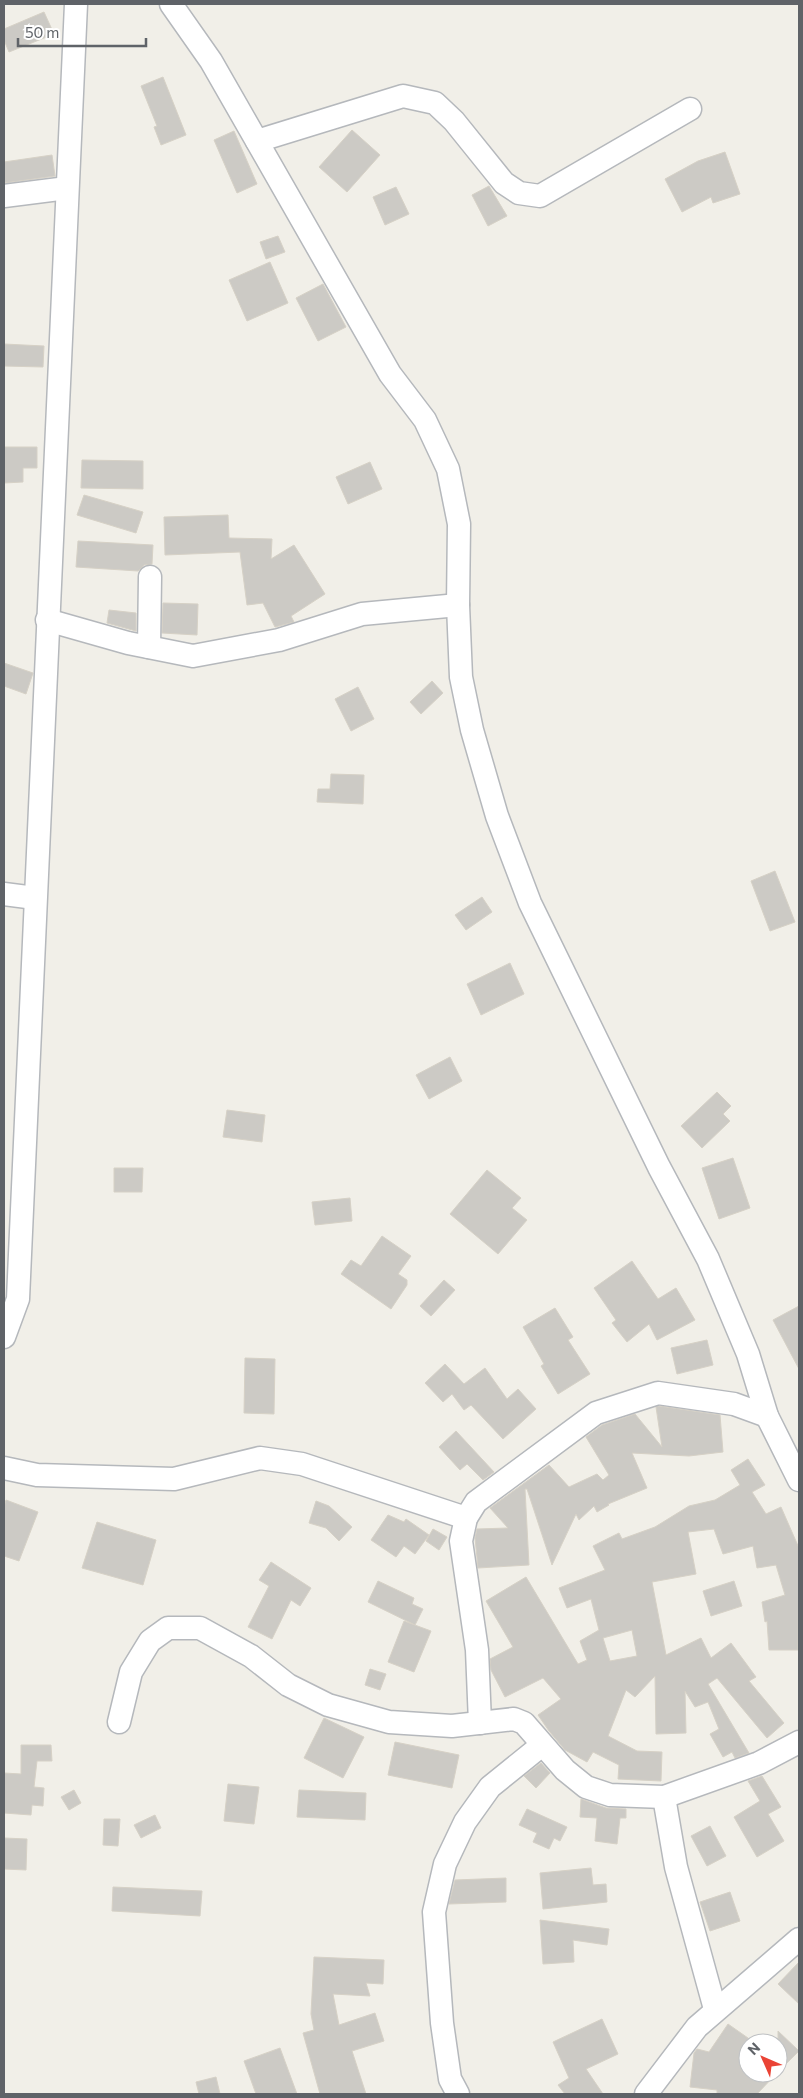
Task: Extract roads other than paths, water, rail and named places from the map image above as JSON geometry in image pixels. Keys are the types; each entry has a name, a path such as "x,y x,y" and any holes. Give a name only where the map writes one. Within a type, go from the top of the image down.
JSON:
{"street":[{"path":"4,1337 18,1299 76,4"},
{"path":"171,4 211,61 390,374 425,420 448,469 459,524 458,605 461,677 472,730 500,825 530,903 659,1167 708,1259 748,1354 767,1416 799,1480"},
{"path":"257,141 403,96 435,103 454,121 504,183 519,193 540,196 690,109"},
{"path":"4,196 67,188"},
{"path":"149,647 150,577"},
{"path":"47,620 149,647 193,656 279,640 362,614 458,605"},
{"path":"4,894 35,898"},
{"path":"480,1722 477,1650 461,1541 466,1518 476,1502 596,1413 658,1393 734,1404 767,1416"},
{"path":"4,1468 37,1475 174,1479 260,1458 302,1464 466,1518"},
{"path":"119,1722 131,1672 150,1641 168,1628 200,1628 251,1656 288,1685 328,1705 390,1722 452,1726 514,1719 524,1724 565,1770 586,1787 610,1795 664,1797 759,1763 799,1742"},
{"path":"458,2094 450,2079 442,2024 434,1912 445,1864 465,1822 490,1787 542,1745"},
{"path":"664,1797 676,1867 715,2010"},
{"path":"646,2094 664,2084 697,2027 799,1939"}]}
